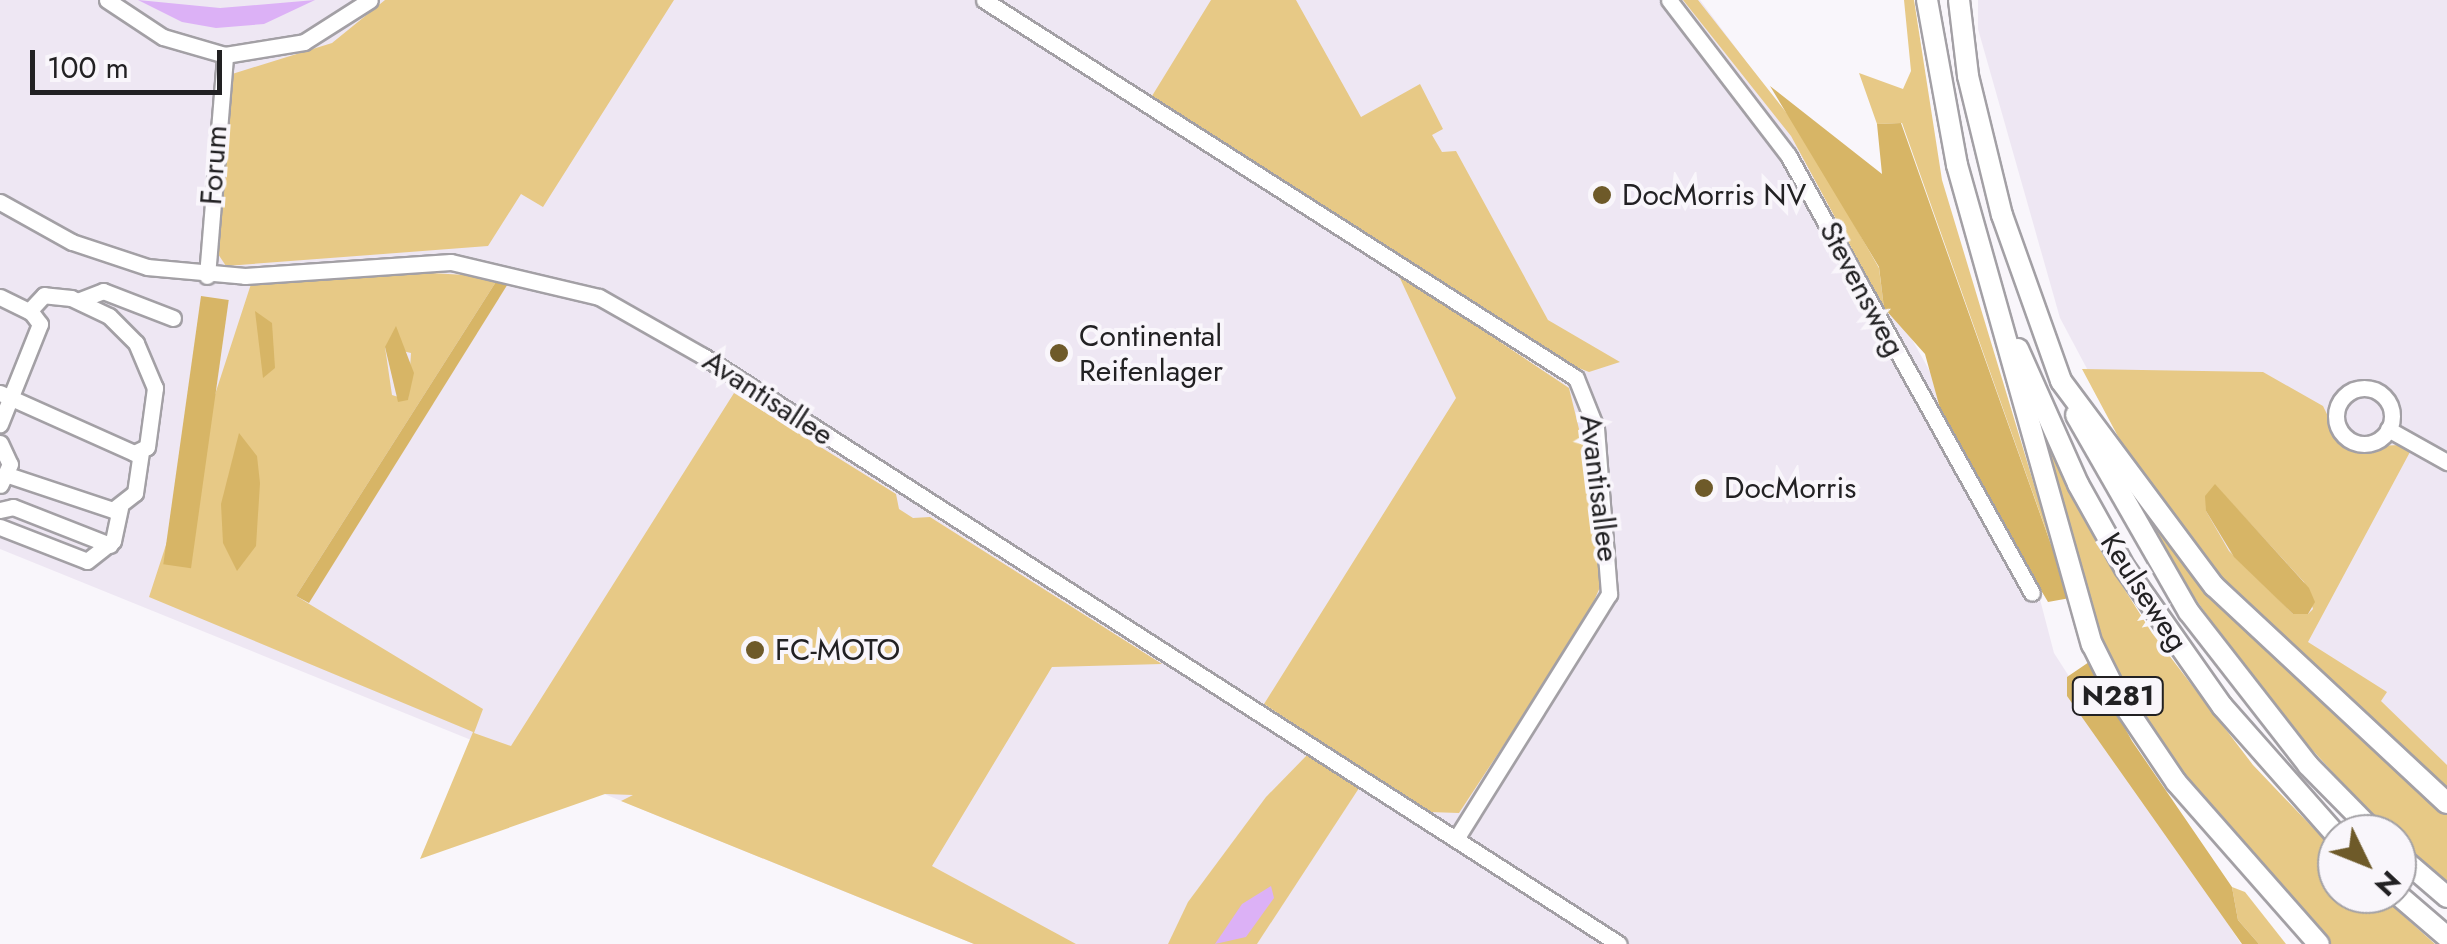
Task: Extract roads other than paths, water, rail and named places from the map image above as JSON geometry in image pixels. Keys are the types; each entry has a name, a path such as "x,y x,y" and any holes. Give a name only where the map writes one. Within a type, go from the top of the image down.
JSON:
{"highway":[{"name":"N281","path":"1927,0 1957,165 2004,315 2018,393 2102,666 2138,730 2204,818 2319,944"},
{"path":"1959,0 1987,160 2022,281 2061,381 2214,586 2447,802"},
{"name":"Keulseweg","path":"2004,315 2078,484 2125,568 2222,706 2318,814"},
{"name":"Keulseweg","path":"2061,381 2106,475 2189,612 2308,764 2357,814"},
{"path":"2417,872 2447,898"},
{"path":"2417,911 2447,937"}],"street":[{"path":"107,0 163,37 225,55 304,42 370,0"},
{"name":"Avantisallee","path":"984,0 1576,378 1596,428 1609,594 1456,840"},
{"name":"Stevensweg","path":"1669,0 1788,155 2032,593"},
{"name":"Forum","path":"207,276 225,55"},
{"name":"Avantisallee","path":"0,202 111,258 207,276 451,262 599,296 1619,944"},
{"path":"80,300 103,291 173,318"},
{"path":"0,526 87,562 110,545 120,508 135,492 141,452 154,422 148,366 125,330 80,300 44,296 29,311"},
{"path":"0,297 29,311 40,334 6,396 0,424"},
{"path":"6,396 141,452"},
{"path":"2388,429 2447,462"},
{"path":"0,443 8,454 4,480 97,509 120,508"},
{"path":"0,510 13,506 110,545"}],"place":[{"name":"DocMorris NV","path":"1602,195"},
{"name":"Continental Reifenlager","path":"1059,353"},
{"name":"DocMorris","path":"1704,488"},
{"name":"FC-MOTO","path":"755,650"}]}
